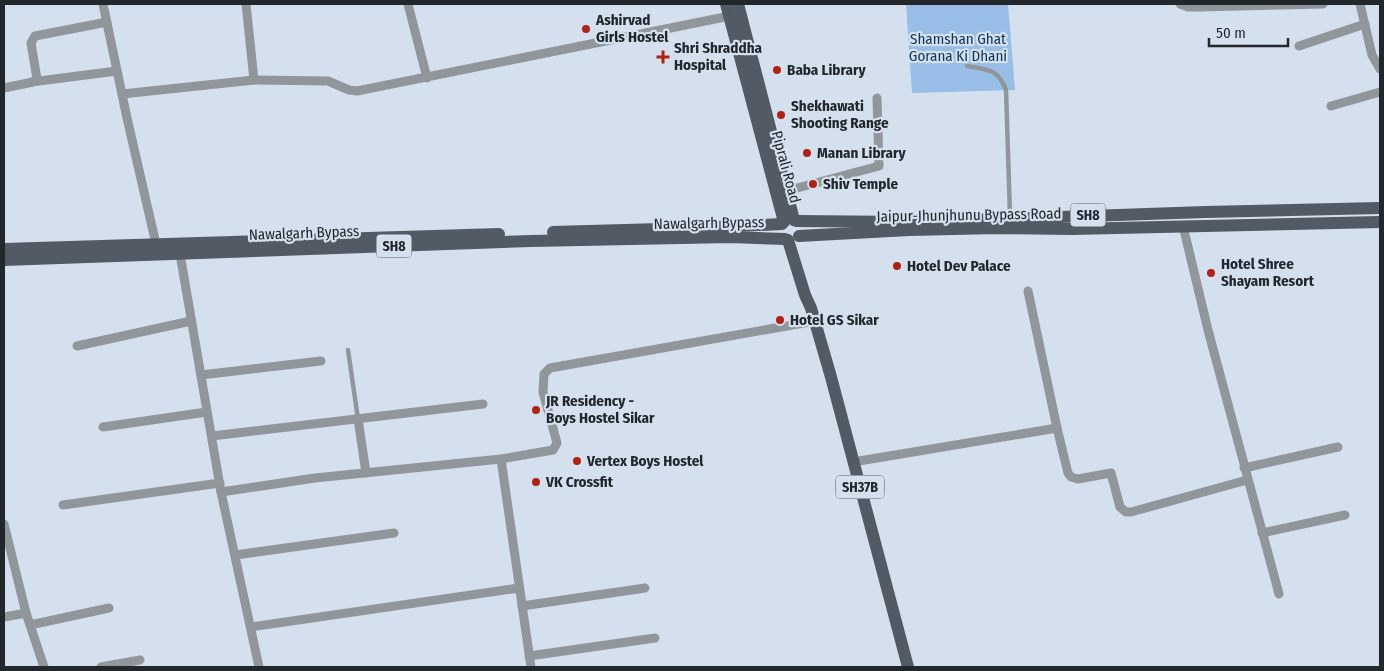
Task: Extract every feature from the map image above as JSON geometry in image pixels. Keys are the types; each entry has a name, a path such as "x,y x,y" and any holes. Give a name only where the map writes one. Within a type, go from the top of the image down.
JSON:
{"main road":[{"name":"Piprali Road","path":"726,4 789,222"},
{"path":"738,4 786,191 789,222 780,232 792,238 801,229 789,222"},
{"name":"SH8","path":"789,222 909,226 1010,218 1380,208"},
{"name":"Nawalgarh Bypass","path":"4,260 697,233 789,222"},
{"name":"Jaipur-Jhunjhunu Bypass Road","path":"792,238 909,226 1072,229 1380,222"},
{"name":"Nawalgarh Bypass","path":"4,249 697,233 792,238"},
{"name":"SH37B","path":"792,238 805,295 815,321 908,667"}],"street":[{"path":"104,4 156,244"},
{"path":"246,4 254,80"},
{"path":"408,4 427,78"},
{"path":"1180,4 1193,7 1323,4"},
{"path":"1360,4 1372,54 1380,69"},
{"path":"122,94 254,80 328,81 349,90 357,91 730,16"},
{"path":"30,82 37,79 31,43 35,36 107,22"},
{"path":"1299,46 1365,24"},
{"path":"4,88 30,82 117,71"},
{"path":"1331,106 1380,92"},
{"path":"786,191 879,166 877,98"},
{"path":"1183,226 1247,480 1279,594"},
{"path":"180,254 221,487 259,667"},
{"path":"1028,291 1057,428 1068,473 1071,477 1078,479 1111,473 1120,507 1126,512 1247,480"},
{"path":"77,346 191,321"},
{"path":"62,505 501,459 553,450 557,443 543,392 544,374 550,368 815,321"},
{"path":"201,375 321,361"},
{"path":"212,436 483,404"},
{"path":"103,427 207,412"},
{"path":"358,419 366,473"},
{"path":"853,462 1057,428"},
{"path":"1244,468 1338,447"},
{"path":"501,459 530,667"},
{"path":"1262,533 1345,515"},
{"path":"4,524 7,553 44,667"},
{"path":"235,555 394,533"},
{"path":"251,627 519,588"},
{"path":"522,606 645,588"},
{"path":"30,625 109,608"},
{"path":"4,617 26,614"},
{"path":"529,656 655,638"},
{"path":"101,667 140,660"}],"lane":[{"path":"967,66 995,72 1002,80 1006,90 1010,218"},
{"path":"348,350 358,419"}],"green space":[{"name":"Shamshan Ghat Gorana Ki Dhani","path":"906,4 1008,4 1015,90 912,93"}],"place":[{"name":"Ashirvad Girls Hostel","path":"586,29"},
{"name":"Shri Shraddha Hospital","path":"663,57"},
{"name":"Baba Library","path":"777,70"},
{"name":"Shekhawati Shooting Range","path":"781,115"},
{"name":"Manan Library","path":"807,153"},
{"name":"Shiv Temple","path":"813,184"},
{"name":"Hotel Dev Palace","path":"897,266"},
{"name":"Hotel Shree Shayam Resort","path":"1211,273"},
{"name":"Hotel GS Sikar","path":"780,320"},
{"name":"JR Residency - Boys Hostel Sikar","path":"536,410"},
{"name":"Vertex Boys Hostel","path":"577,461"},
{"name":"VK Crossfit","path":"536,482"}]}
